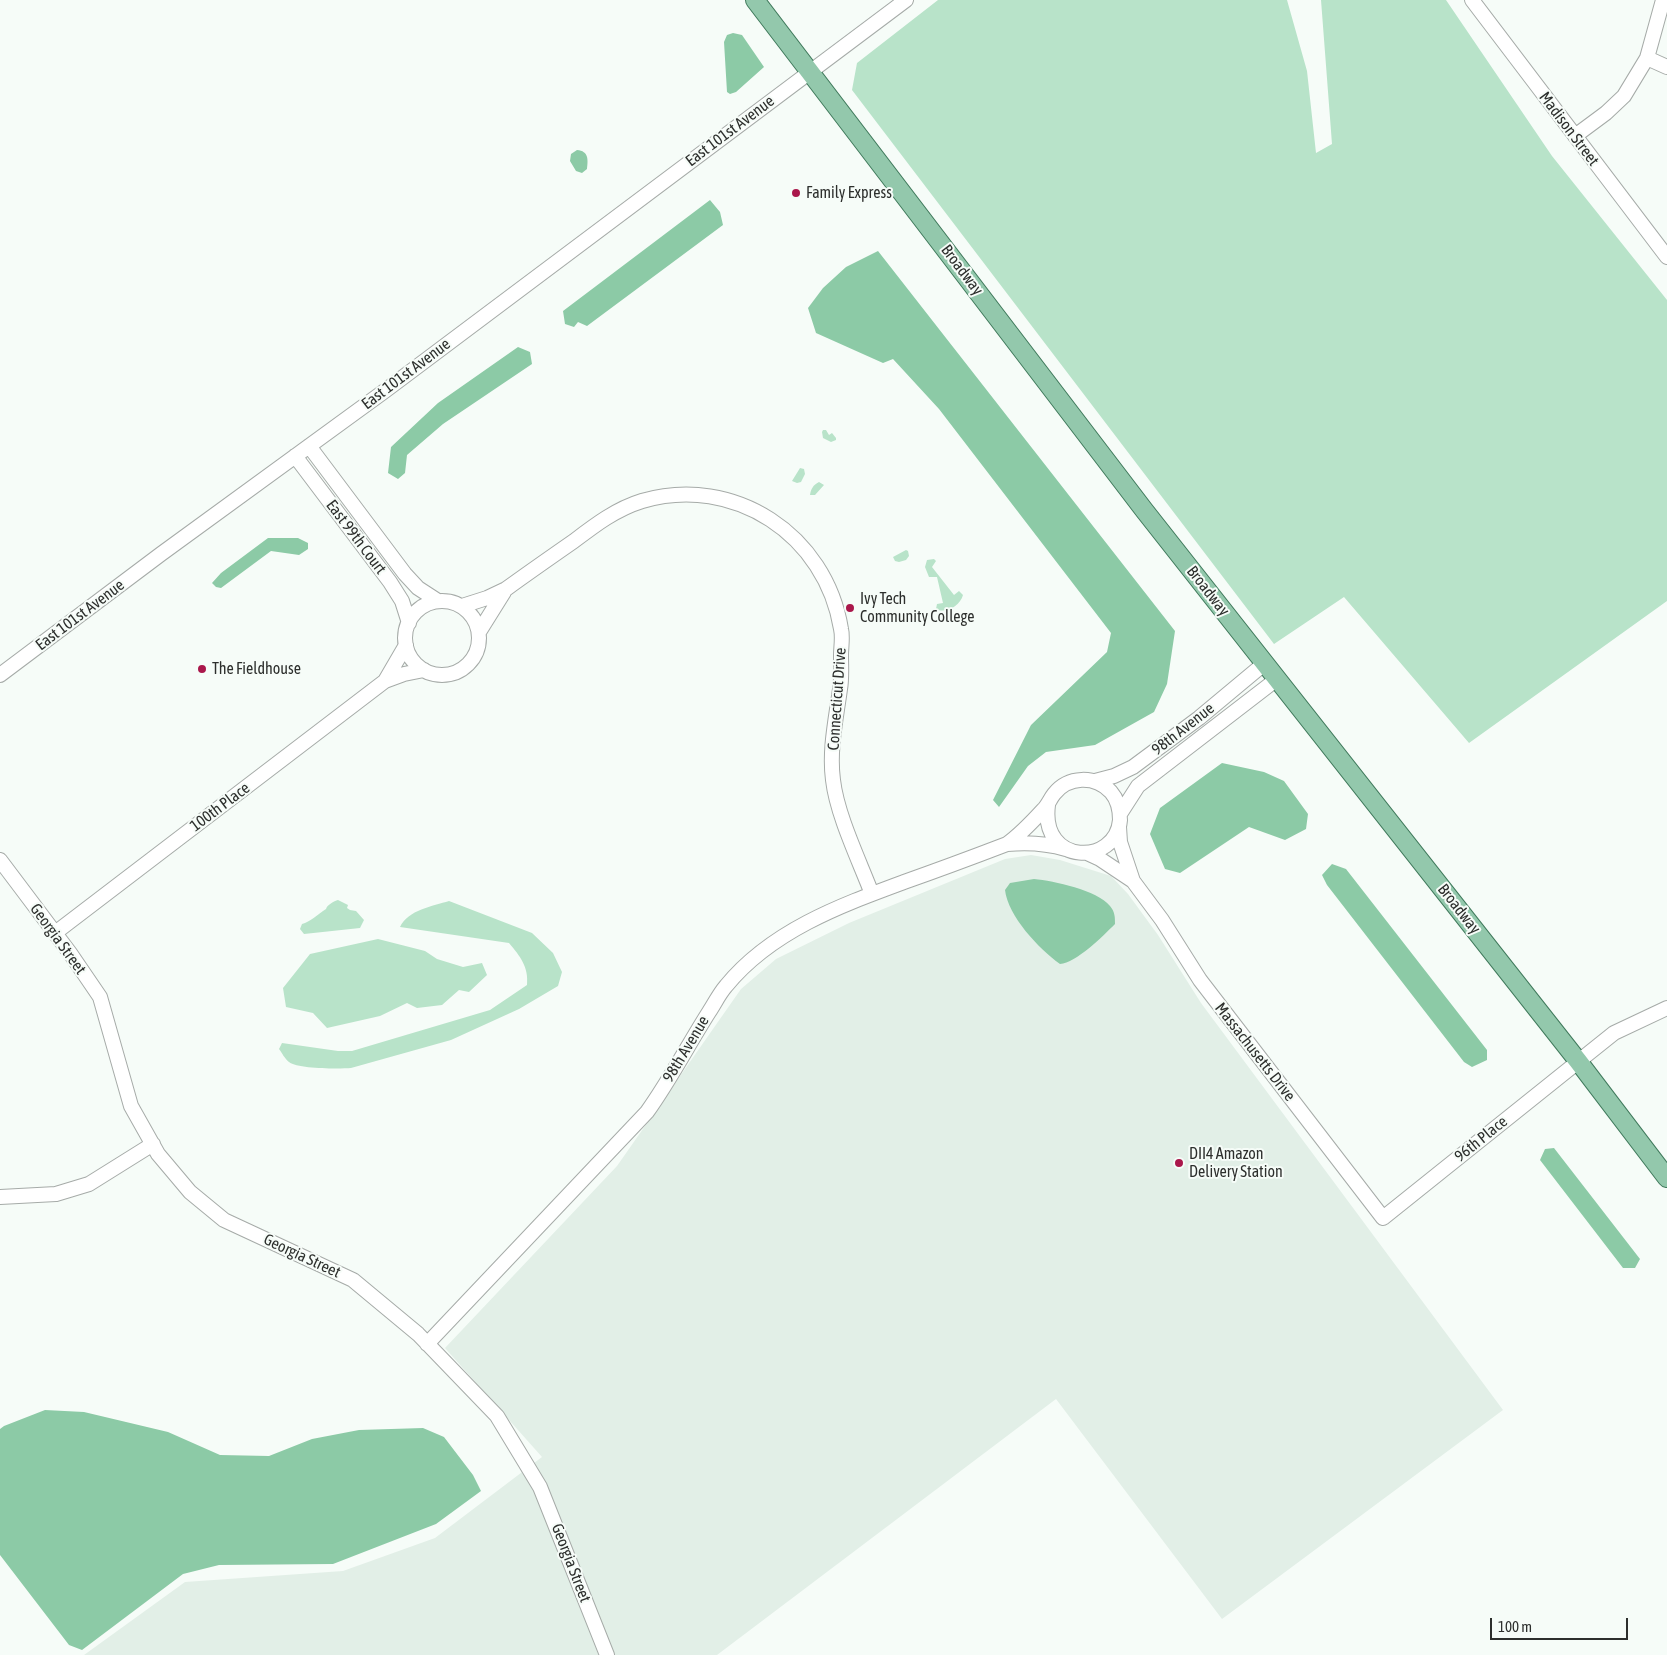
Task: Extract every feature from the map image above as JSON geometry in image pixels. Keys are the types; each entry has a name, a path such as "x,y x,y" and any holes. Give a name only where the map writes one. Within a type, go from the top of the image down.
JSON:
{"main road":[{"name":"Broadway","path":"755,0 1144,510 1578,1061 1667,1178"}],"street":[{"name":"East 101st Avenue","path":"0,675 906,0"},
{"name":"Madison Street","path":"1472,0 1667,257"},
{"path":"1575,136 1606,113 1624,96 1647,58 1663,0"},
{"path":"1647,58 1667,66"},
{"name":"East 99th Court","path":"309,446 405,574 418,588 438,601"},
{"name":"East 99th Court","path":"295,456 390,582 402,601 408,623"},
{"name":"Connecticut Drive","path":"462,606 488,598 506,589 610,515 641,502 672,495 706,495 745,505 780,525 803,548 825,577 834,598 842,630 840,688 832,754 833,779 838,804 872,894"},
{"name":"Connecticut Drive","path":"479,632 494,605 506,589"},
{"path":"438,601 462,606 473,617 479,632 479,646 473,658 464,668 451,674 437,674 424,670 416,664 406,646 408,623 426,605 438,601"},
{"name":"100th Place","path":"385,682 406,646"},
{"name":"98th Avenue","path":"427,1344 647,1112 725,987 763,949 784,934 808,921 872,894 1007,844 1023,832 1048,806 1057,791 1072,781 1083,779 1095,781 1114,776 1133,767 1199,718 1265,663"},
{"name":"100th Place","path":"55,933 385,682 404,674 424,670"},
{"name":"98th Avenue","path":"1007,844 1050,844 1076,853 1098,850 1108,844 1115,835 1120,819 1138,786 1277,679"},
{"path":"1095,781 1112,793 1118,803 1120,842 1133,882"},
{"path":"1048,806 1046,818 1049,831 1056,841 1066,849"},
{"path":"1087,853 1100,859 1133,882"},
{"name":"Georgia Street","path":"0,860 100,997 131,1106 158,1154 190,1192 224,1220 353,1280 427,1344 497,1416 540,1487 607,1655"},
{"name":"Massachusetts Drive","path":"1133,882 1162,920 1200,980 1383,1218"},
{"name":"96th Place","path":"1383,1218 1614,1033 1667,1008"},
{"path":"0,1197 56,1194 89,1184 152,1144"}],"shaded area":[{"path":"938,0 1287,0 1307,71 1316,153 1332,144 1321,0 1446,0 1552,156 1667,300 1667,601 1469,743 1344,597 1274,644 852,90 857,63"},
{"path":"733,33 742,35 764,67 736,92 730,94 727,92 724,42 727,35"},
{"path":"577,150 584,152 587,156 587,169 582,173 576,171 570,161 571,154"},
{"path":"710,200 720,212 723,225 587,326 578,322 574,327 565,324 563,311"},
{"path":"878,251 1175,631 1167,684 1154,712 1095,745 1046,752 1028,766 999,807 993,800 1031,725 1107,652 1111,633 939,409 893,359 883,363 816,333 808,308 823,288 846,267"},
{"path":"518,347 530,352 532,364 443,424 407,455 405,473 398,479 388,473 391,447 438,403"},
{"path":"823,430 826,430 829,435 832,433 836,440 831,442 823,438"},
{"path":"800,468 804,469 805,474 801,482 797,483 792,481"},
{"path":"819,482 824,485 815,495 810,495 815,484"},
{"path":"268,538 298,538 308,543 308,549 299,555 271,551 221,588 216,587 212,583 221,573"},
{"path":"906,550 909,556 906,560 895,561 893,557"},
{"path":"934,559 936,561 932,567 954,595 959,591 963,595 956,606 948,610 936,609 937,604 943,603 937,577 929,577 925,567 927,560"},
{"path":"1222,763 1264,772 1284,781 1308,814 1306,829 1285,840 1249,827 1180,873 1165,869 1150,834 1160,808"},
{"path":"1031,855 1060,860 1111,876 1128,894 1158,935 1201,1003 1503,1410 1222,1619 1056,1399 717,1655 84,1655 185,1582 343,1571 435,1538 542,1457 445,1348 617,1166 741,989 776,959 849,923 1005,859"},
{"path":"1332,864 1346,869 1487,1050 1487,1060 1472,1067 1464,1062 1327,885 1322,875"},
{"path":"1034,879 1063,884 1086,891 1104,900 1112,908 1115,924 1097,942 1081,954 1074,959 1060,964 1034,941 1018,921 1007,900 1005,890 1010,883"},
{"path":"338,900 348,905 347,908 350,910 356,911 364,920 360,928 304,934 300,929 302,924 311,920 331,903"},
{"path":"449,901 532,933 553,953 562,972 558,986 519,1009 451,1040 351,1068 309,1067 288,1061 279,1049 282,1043 338,1051 352,1051 490,1010 527,985 525,967 509,943 400,927 409,916"},
{"path":"378,939 425,951 437,959 463,967 482,963 487,975 469,992 459,990 442,1005 417,1008 407,1003 380,1016 327,1028 313,1013 286,1007 283,988 310,954"},
{"path":"1554,1148 1640,1259 1635,1268 1623,1268 1540,1160 1545,1149"},
{"path":"45,1410 84,1412 168,1432 220,1455 269,1456 312,1439 359,1430 423,1428 444,1437 473,1475 481,1491 436,1524 333,1564 219,1565 183,1574 82,1650 69,1645 0,1555 0,1429"}],"place":[{"name":"Family Express","path":"796,193"},
{"name":"Ivy Tech Community College","path":"850,608"},
{"name":"The Fieldhouse","path":"202,669"},
{"name":"DII4 Amazon Delivery Station","path":"1179,1163"}]}
